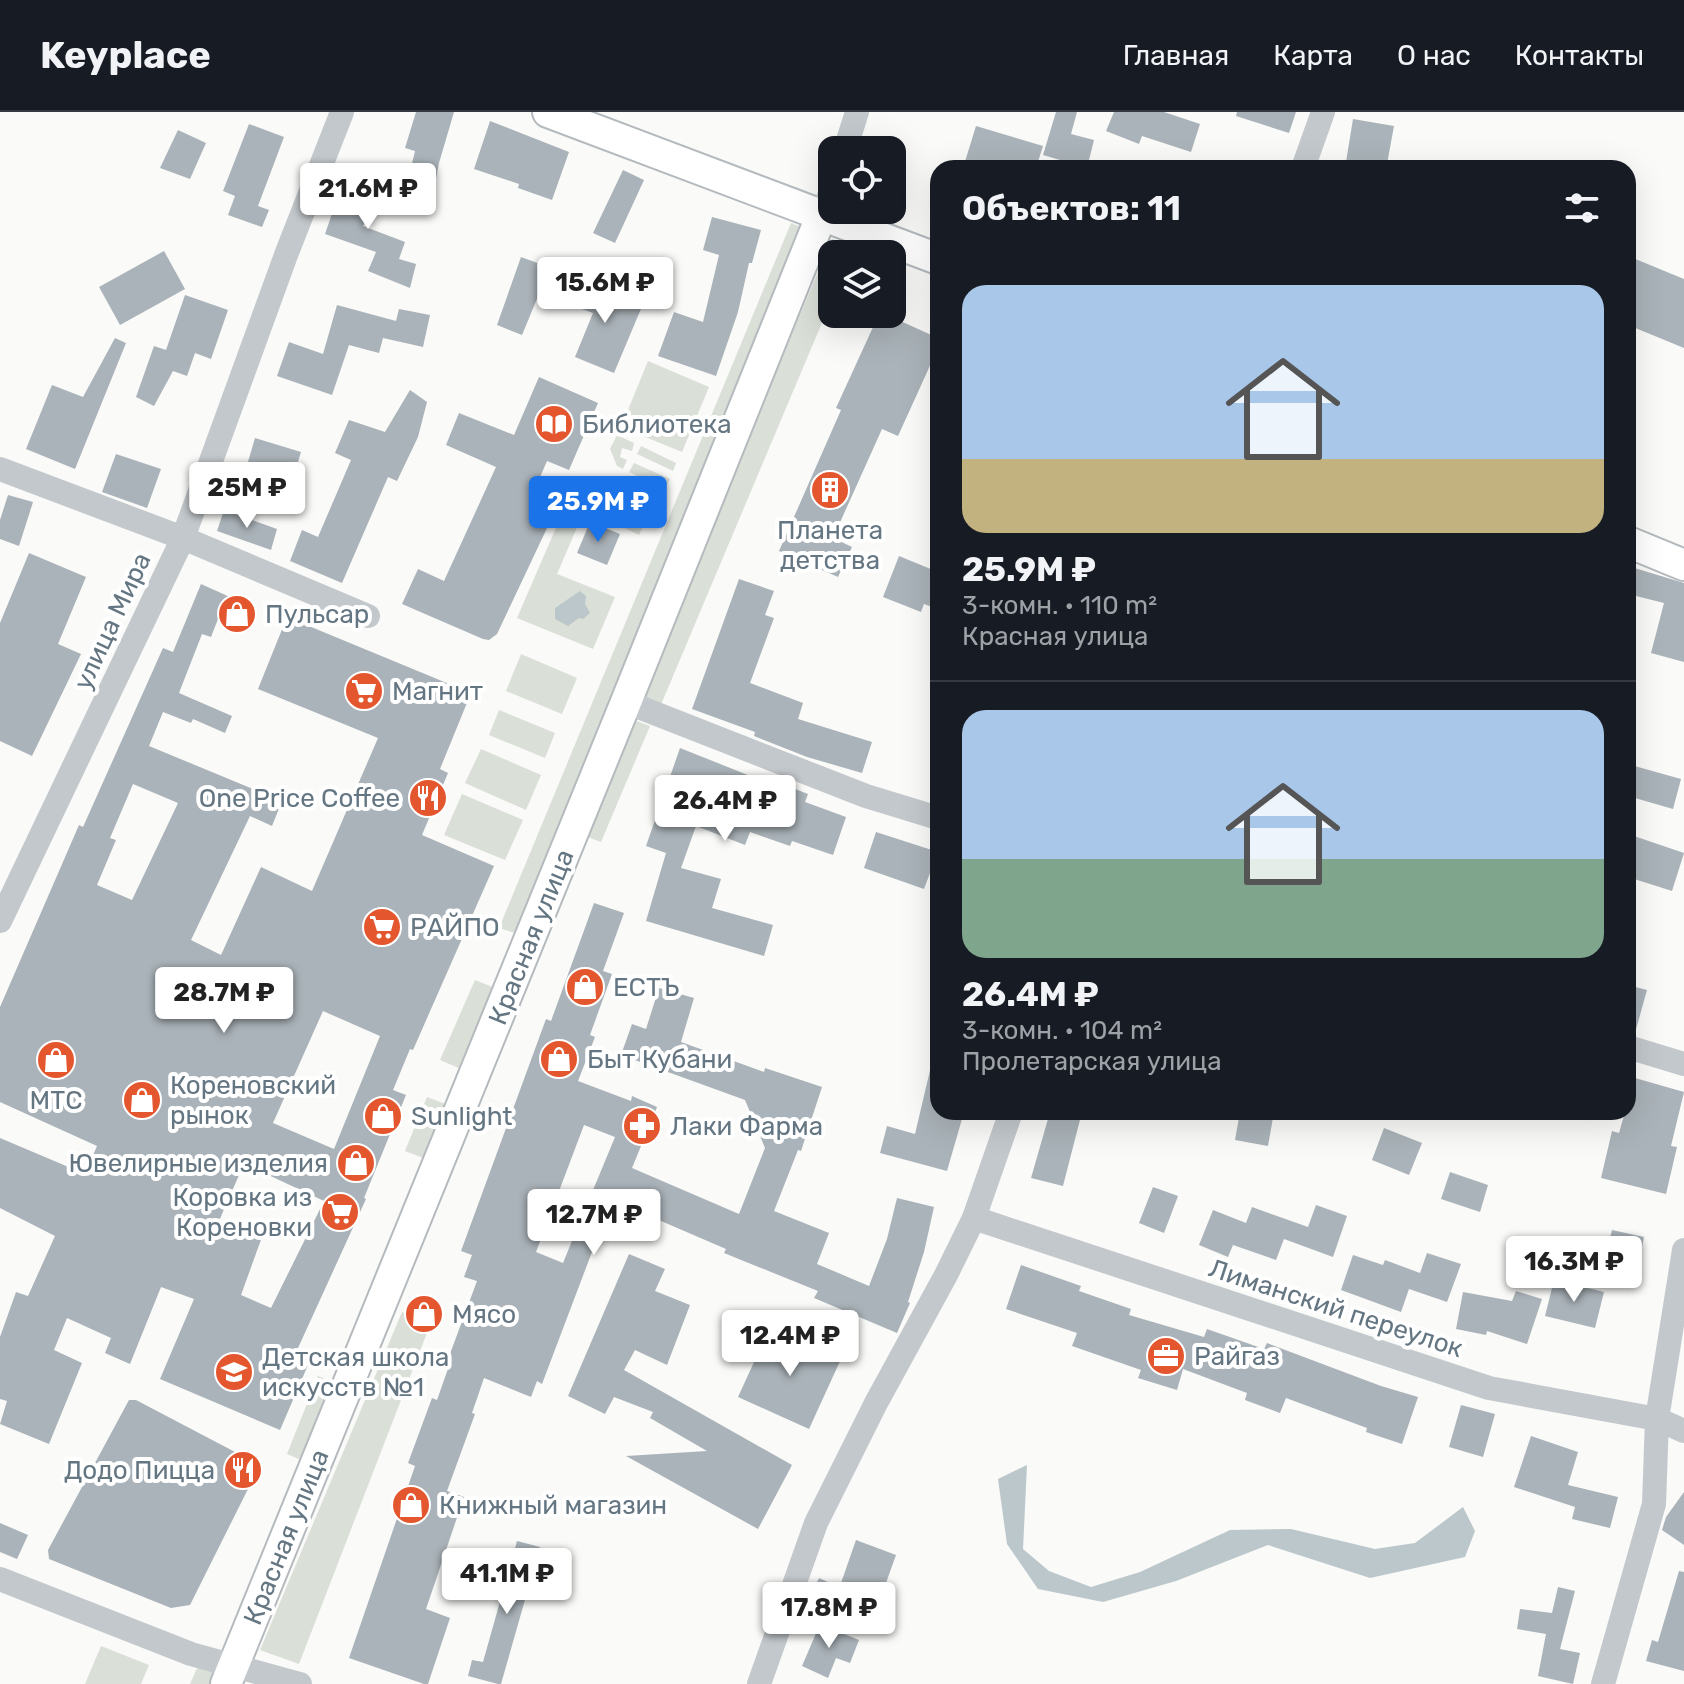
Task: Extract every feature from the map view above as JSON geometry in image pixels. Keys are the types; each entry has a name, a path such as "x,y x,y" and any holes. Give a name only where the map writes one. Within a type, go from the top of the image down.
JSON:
{"main road":[{"path":"548,112 818,198"},
{"name":"Красная улица","path":"229,1676 818,223"},
{"path":"871,224 930,255"},
{"path":"1636,545 1684,565"}],"street":[{"name":"улица Мира","path":"0,921 183,538 342,112"},
{"path":"849,136 857,112"},
{"path":"1306,160 1323,112"},
{"path":"0,469 183,538 368,616"},
{"path":"626,702 866,796 930,816"},
{"path":"1636,1049 1684,1064"},
{"path":"759,1684 816,1523 974,1218 1008,1120"},
{"name":"Лиманский переулок","path":"974,1218 1489,1388 1657,1419 1684,1431"},
{"path":"1603,1684 1654,1504 1657,1419 1684,1250"},
{"path":"0,1579 191,1654 229,1676 300,1684"}],"shaded area":[{"path":"791,223 805,229 518,934 499,928"},
{"path":"818,272 820,328 660,707 638,698"},
{"path":"648,361 709,387 682,452 621,427"},
{"path":"617,435 634,443 632,451 622,448 620,457 627,460 623,469 617,466 610,449"},
{"path":"641,446 676,463 673,471 637,454"},
{"path":"634,463 670,479 665,489 629,472"},
{"path":"578,477 606,489 596,514 584,511 557,574 615,597 593,649 517,618"},
{"path":"622,479 656,493 644,519 604,502 608,489"},
{"path":"601,508 643,526 639,535 597,515"},
{"path":"580,591 586,596 585,604 590,613 568,626 555,619 555,608"},
{"path":"521,654 577,678 562,714 506,691"},
{"path":"499,710 555,733 545,758 489,735"},
{"path":"634,720 650,726 601,842 585,836"},
{"path":"481,749 541,775 526,810 465,783"},
{"path":"462,794 523,820 505,860 444,835"},
{"path":"475,980 495,988 461,1069 440,1060"},
{"path":"427,1097 448,1105 426,1159 405,1151"},
{"path":"402,1312 430,1325 299,1664 260,1650"},
{"path":"318,1376 333,1382 301,1460 287,1454"},
{"path":"1027,1465 1023,1549 1049,1571 1091,1587 1140,1572 1230,1530 1291,1529 1375,1549 1415,1543 1463,1507 1475,1531 1465,1557 1370,1578 1268,1545 1176,1581 1103,1602 1038,1589 1007,1544 998,1479"},
{"path":"101,1646 149,1665 141,1684 85,1684"},
{"path":"198,1666 218,1673 213,1684 190,1684"}],"building":[{"path":"416,112 454,112 432,200 405,193 415,151 405,148"},
{"path":"1056,112 1077,112 1071,134 1094,140 1089,160 1060,160 1043,155"},
{"path":"1114,112 1164,112 1200,124 1191,152 1142,136 1139,144 1106,131"},
{"path":"1237,112 1296,112 1289,133 1236,116"},
{"path":"1353,119 1394,126 1388,160 1346,160"},
{"path":"490,121 569,152 552,200 518,188 519,184 474,169"},
{"path":"249,124 284,137 258,206 269,210 262,227 228,215 235,196 223,191"},
{"path":"976,126 1043,146 1039,160 965,160"},
{"path":"178,130 206,143 190,179 160,168"},
{"path":"623,170 644,180 615,243 593,233"},
{"path":"346,173 378,184 363,226 405,242 399,259 416,264 410,288 368,271 376,252 325,234"},
{"path":"712,217 761,230 716,376 658,356 674,312 703,322 719,255 703,250"},
{"path":"164,251 185,289 120,325 99,287"},
{"path":"521,257 554,269 542,295 539,294 522,335 497,325"},
{"path":"1636,259 1684,279 1684,348 1636,328"},
{"path":"582,279 643,304 614,373 575,357 593,313 571,305"},
{"path":"185,295 228,310 211,359 195,353 187,376 173,371 154,406 136,397 154,346 166,350"},
{"path":"337,305 396,321 399,309 430,315 423,347 383,338 379,353 349,345 332,395 277,376 289,342 323,354"},
{"path":"906,324 930,334 930,366 898,436 882,429 833,538 852,547 838,577 779,551 841,410 836,408 873,328 906,328"},
{"path":"115,338 126,343 75,469 26,449 52,385 83,397"},
{"path":"539,377 598,403 569,470 547,461 531,498 556,509 497,634 489,640 483,639 402,604 418,569 444,581 496,467 446,445 459,413 514,435"},
{"path":"410,390 427,402 418,437 397,481 388,477 342,583 290,561 302,530 318,537 351,460 335,453 349,420 385,432"},
{"path":"255,438 301,452 291,486 245,472"},
{"path":"116,454 161,469 147,508 102,492"},
{"path":"8,495 33,502 19,546 0,539 0,520"},
{"path":"224,510 277,529 271,550 217,531"},
{"path":"590,522 620,534 607,565 577,553"},
{"path":"29,553 86,577 58,644 81,654 32,756 0,741 0,623"},
{"path":"899,556 930,569 930,606 924,604 921,612 883,597"},
{"path":"1636,568 1684,583 1684,662 1651,653 1664,603 1636,596"},
{"path":"739,579 774,591 765,615 774,618 750,683 803,703 798,719 872,742 862,773 807,757 754,736 755,732 692,709"},
{"name":"Кореновский рынок","path":"201,584 252,607 243,629 218,619 211,637 202,634 179,693 232,716 225,733 193,719 191,723 163,712 149,746 282,801 272,826 250,816 191,940 221,955 261,867 312,891 378,738 258,689 287,617 471,693 440,769 448,773 422,835 494,866 393,1090 406,1095 366,1199 293,1359 308,1365 280,1430 160,1379 194,1299 161,1287 130,1364 105,1353 111,1338 67,1318 54,1350 82,1363 49,1444 0,1424 7,1401 0,1399 0,1337 16,1292 28,1296 55,1236 0,1208 0,1138 85,1174 97,1146 0,1102 0,1007 79,825 83,827 163,648 173,652","holes":["133,784 178,803 132,900 97,885 116,840 110,838","323,1011 380,1036 334,1149 273,1123","247,1165 324,1201 271,1308 241,1295 262,1237 219,1221 243,1166"]},
{"path":"680,748 788,791 790,787 808,794 805,802 846,817 833,855 792,841 790,846 750,832 745,845 696,826 681,868 721,879 712,908 773,925 764,956 646,921 666,853 646,846"},
{"path":"1636,766 1681,779 1673,809 1636,798"},
{"path":"876,832 930,849 930,873 924,889 864,868"},
{"path":"1636,837 1684,853 1672,891 1636,880"},
{"path":"594,903 624,913 603,971 612,974 590,1035 595,1037 578,1081 631,1101 632,1096 657,1107 632,1168 739,1214 765,1148 745,1100 621,1055 632,1024 646,1029 659,988 694,998 681,1042 764,1072 765,1068 822,1087 801,1151 798,1150 774,1211 829,1233 817,1264 869,1286 887,1239 897,1198 934,1207 910,1303 897,1333 814,1298 818,1291 724,1253 726,1249 617,1202 616,1205 591,1195 615,1137 584,1125 536,1252 563,1263 574,1236 595,1244 542,1384 537,1381 531,1397 484,1378 472,1413 475,1414 447,1491 464,1497 426,1609 450,1618 428,1684 424,1684 349,1658 415,1466 408,1463 432,1398 437,1400 450,1363 447,1362 477,1281 464,1277 472,1255 461,1251 546,1019 551,1021"},
{"path":"1636,987 1647,990 1636,1029"},
{"path":"930,1070 930,1120 962,1120 947,1171 880,1153 887,1126 915,1134"},
{"path":"1636,1078 1684,1092 1671,1146 1677,1147 1666,1194 1601,1178 1612,1131 1619,1133 1623,1120 1636,1120"},
{"path":"1048,1120 1080,1120 1063,1186 1031,1178"},
{"path":"1239,1120 1273,1120 1268,1146 1235,1140"},
{"path":"1384,1128 1422,1143 1409,1175 1372,1160"},
{"path":"1450,1172 1488,1185 1480,1212 1441,1199"},
{"path":"1153,1187 1178,1196 1164,1233 1139,1223"},
{"path":"1316,1205 1347,1216 1333,1257 1284,1239 1276,1260 1233,1245 1228,1257 1199,1245 1213,1210 1246,1223 1252,1207 1308,1227"},
{"path":"1612,1230 1644,1237 1638,1266 1605,1258"},
{"path":"1427,1253 1461,1264 1447,1302 1409,1289 1401,1312 1341,1290 1353,1255 1383,1265 1385,1260 1420,1273"},
{"path":"629,1254 665,1269 655,1291 690,1305 667,1365 635,1350 624,1370 792,1465 758,1529 626,1456 707,1451 650,1418 653,1412 614,1397 605,1414 568,1396"},
{"path":"1021,1265 1081,1286 1079,1291 1131,1309 1129,1315 1204,1337 1207,1329 1264,1349 1267,1343 1418,1397 1402,1444 1286,1398 1280,1413 1245,1400 1247,1393 1183,1369 1177,1390 1138,1378 1141,1370 1072,1346 1077,1333 1006,1309"},
{"path":"1554,1280 1604,1292 1595,1328 1545,1316"},
{"path":"1516,1291 1542,1299 1527,1344 1487,1331 1486,1335 1456,1329 1463,1292 1512,1301"},
{"path":"770,1327 841,1359 809,1429 738,1397"},
{"path":"129,1400 136,1400 260,1465 190,1605 171,1608 49,1559 48,1550"},
{"path":"1461,1405 1495,1414 1483,1457 1449,1447"},
{"path":"1531,1436 1578,1452 1568,1485 1618,1497 1610,1528 1572,1519 1575,1507 1514,1487"},
{"path":"1684,1492 1684,1545 1662,1530 1666,1517"},
{"path":"0,1523 28,1535 17,1559 0,1552"},
{"path":"856,1540 896,1555 881,1597 841,1583"},
{"path":"517,1541 540,1547 501,1684 498,1684 468,1676 472,1660 483,1662"},
{"path":"1679,1571 1684,1572 1684,1671 1646,1661 1652,1640 1658,1642"},
{"path":"819,1578 850,1592 841,1612 810,1598"},
{"path":"1558,1587 1575,1591 1560,1649 1580,1653 1573,1684 1538,1676 1546,1634 1517,1629 1520,1609 1552,1613"},
{"path":"820,1624 859,1640 850,1663 836,1658 828,1678 802,1666"}],"place":[{"name":"Библиотека","path":"554,424"},
{"name":"Планета детства","path":"830,490"},
{"name":"Пульсар","path":"237,614"},
{"name":"Магнит","path":"364,691"},
{"name":"One Price Coffee","path":"428,798"},
{"name":"РАЙПО","path":"382,927"},
{"name":"ЕСТЪ","path":"585,987"},
{"name":"Быт Кубани","path":"559,1059"},
{"name":"МТС","path":"56,1060"},
{"name":"Кореновский рынок","path":"142,1100"},
{"name":"Sunlight","path":"383,1116"},
{"name":"Лаки Фарма","path":"642,1126"},
{"name":"Ювелирные изделия","path":"356,1163"},
{"name":"Коровка из Кореновки","path":"340,1212"},
{"name":"Мясо","path":"424,1314"},
{"name":"Райгаз","path":"1166,1356"},
{"name":"Детская школа искусств №1","path":"234,1372"},
{"name":"Додо Пицца","path":"243,1470"},
{"name":"Книжный магазин","path":"411,1505"}]}
